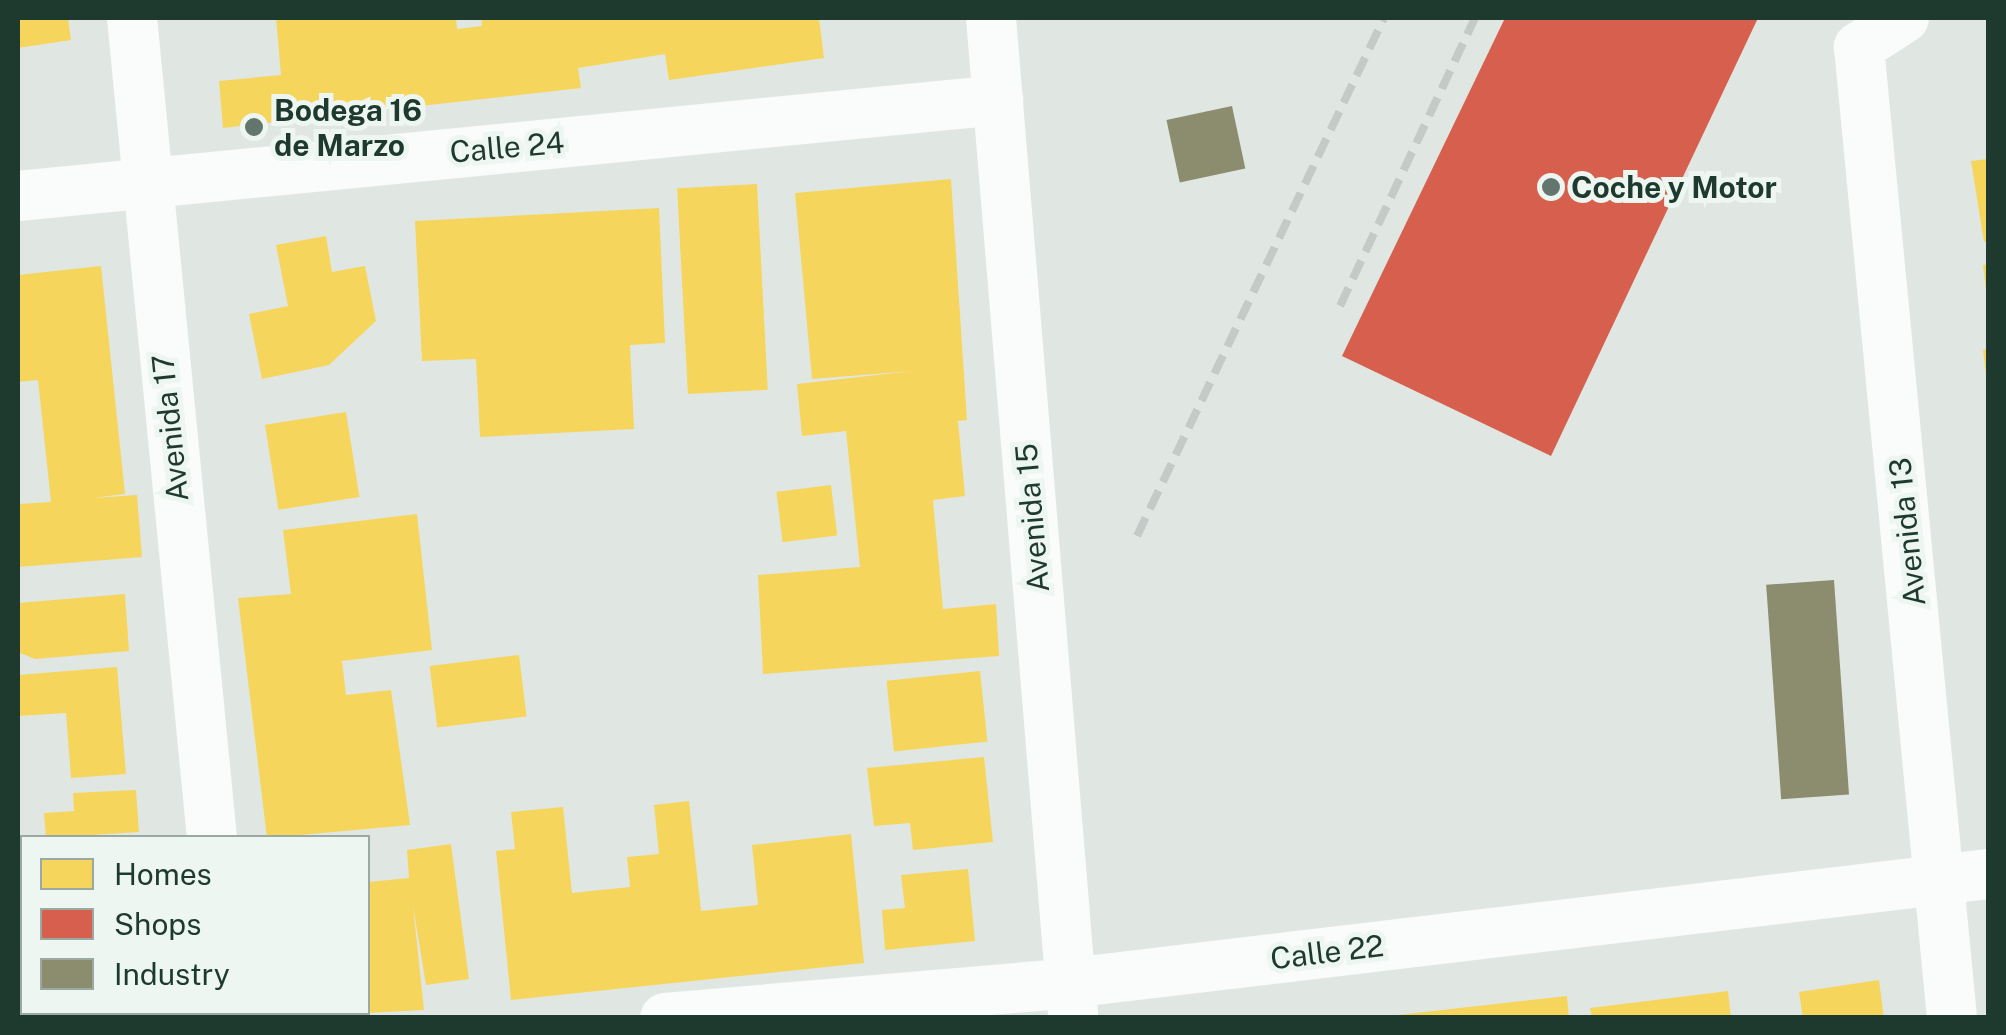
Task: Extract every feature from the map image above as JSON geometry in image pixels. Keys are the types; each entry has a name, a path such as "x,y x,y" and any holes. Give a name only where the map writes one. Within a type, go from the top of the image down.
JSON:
{"street":[{"name":"Avenida 17","path":"132,18 212,835"},
{"name":"Avenida 15","path":"991,18 1072,1000"},
{"name":"Avenida 13","path":"1904,18 1858,47 1965,876 1952,1018"},
{"name":"Calle 24","path":"18,196 998,100"},
{"name":"Calle 22","path":"665,1018 1072,1000 1965,876"}],"building: Homes":[{"path":"18,18 68,18 71,40 18,48"},
{"path":"276,18 456,18 457,29 482,26 481,18 819,18 824,58 669,80 665,54 578,68 581,88 223,128 219,81 281,75"},
{"path":"1988,159 1988,241 1984,242 1971,161"},
{"path":"951,179 967,420 958,421 965,496 933,500 943,609 996,604 999,656 763,674 758,575 860,567 846,431 802,436 797,384 912,371 812,379 795,193"},
{"path":"757,184 768,390 688,394 677,188"},
{"path":"659,208 665,343 630,345 634,429 480,437 476,359 422,361 415,221"},
{"path":"326,236 332,272 365,266 376,321 329,365 262,379 249,314 288,306 276,245"},
{"path":"1988,264 1988,290 1986,290 1983,265"},
{"path":"101,266 125,494 92,498 137,495 142,557 18,567 18,504 51,502 38,380 18,382 18,275"},
{"path":"1988,349 1988,375 1986,375 1983,350"},
{"path":"346,412 359,497 278,510 265,425"},
{"path":"831,485 837,536 783,542 776,492"},
{"path":"417,514 432,650 342,661 346,695 391,690 410,825 267,835 238,598 291,594 283,530"},
{"path":"125,594 129,651 35,659 20,653 18,603"},
{"path":"519,655 527,717 437,728 430,666"},
{"path":"117,667 126,774 71,778 66,713 18,716 18,675"},
{"path":"980,671 987,742 894,751 887,681"},
{"path":"984,757 993,842 913,850 910,823 874,826 867,768"},
{"path":"136,790 139,832 46,835 44,813 74,811 73,793"},
{"path":"689,801 701,911 758,905 752,845 851,834 864,963 511,1000 496,851 515,849 511,812 563,807 572,893 630,887 627,857 659,854 654,805"},
{"path":"451,844 469,979 426,985 413,906 424,1010 370,1013 370,882 409,878 407,850"},
{"path":"968,869 975,941 885,950 882,910 905,908 901,875"},
{"path":"18,879 20,879 20,920 18,962"},
{"path":"1879,980 1884,1018 1803,1018 1799,992"},
{"path":"1728,991 1731,1018 1592,1018 1590,1008"},
{"path":"1567,996 1569,1018 1398,1018 1398,1015"},
{"path":"34,1015 93,1015 93,1018"},
{"path":"272,1015 329,1015 272,1018"}],"building: Shops":[{"name":"Coche y Motor","path":"1505,18 1758,18 1551,456 1342,356"}],"building: Industry":[{"path":"1232,106 1245,169 1180,183 1166,120"},
{"path":"1834,580 1849,794 1781,799 1766,585"}],"railway":[{"path":"1137,536 1384,18"},
{"path":"1340,306 1475,18"}],"place":[{"name":"Bodega 16 de Marzo","path":"254,127"},
{"name":"Coche y Motor","path":"1551,187"}]}
